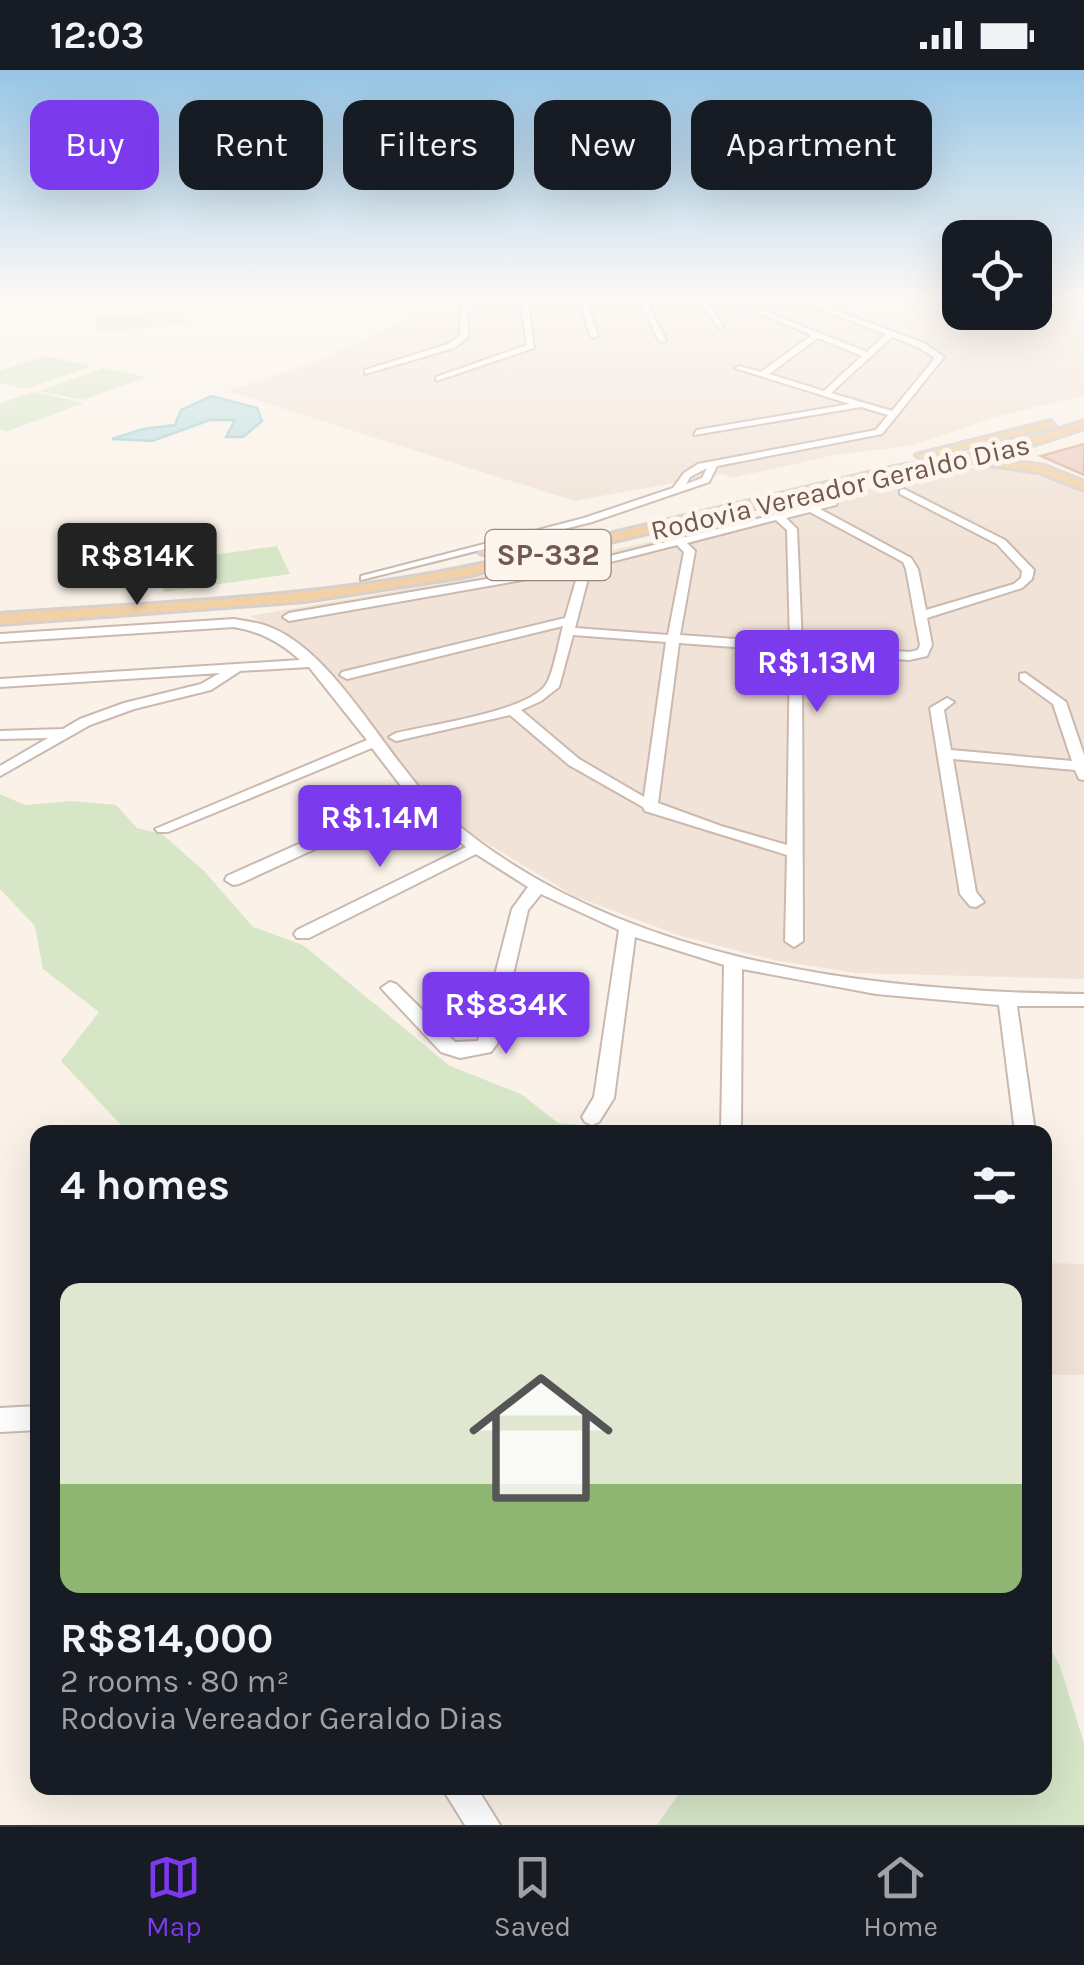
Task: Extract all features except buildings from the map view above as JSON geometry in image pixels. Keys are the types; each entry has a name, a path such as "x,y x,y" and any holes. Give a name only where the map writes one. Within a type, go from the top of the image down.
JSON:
{"main road":[{"name":"Rodovia Vereador Geraldo Dias","path":"0,619 40,611 157,603 410,570 453,571 476,554 505,563 952,446 1084,420"},
{"name":"Rodovia Vereador Geraldo Dias","path":"0,619 176,608 393,584 602,542 894,470 1036,448 1084,420"},
{"path":"1004,434 1025,434 1050,468 1084,484"},
{"path":"952,446 952,455 966,460 1024,464 1084,484"},
{"path":"453,571 505,563 534,571 602,542"},
{"path":"393,584 407,579 410,570"},
{"path":"0,604 40,611"}],"street":[{"path":"778,378 894,414"},
{"path":"827,392 842,378"},
{"path":"674,492 684,478 701,466 872,435 923,378"},
{"path":"697,433 863,404"},
{"path":"288,617 505,563 588,520 706,480 713,464"},
{"path":"684,478 706,480"},
{"path":"904,492 1001,542 1028,570 1026,579 1018,586 920,616"},
{"path":"534,571 586,565 832,503"},
{"path":"347,675 570,626 672,638 918,655 926,646 912,570 906,560 814,510"},
{"path":"780,518 792,529 796,648 794,940"},
{"path":"650,808 672,638 690,551 679,542"},
{"path":"365,578 476,554"},
{"path":"396,737 510,708 540,696 552,686 586,565"},
{"path":"0,638 234,623 268,628 310,663 417,796 478,848 538,886 628,927 733,959 845,984 940,996 1084,1000"},
{"path":"0,683 310,663"},
{"path":"0,772 64,733 129,706 206,687 236,669"},
{"path":"946,754 1083,769 1059,702 1026,677"},
{"path":"947,702 937,708 968,894 976,902"},
{"path":"510,708 540,740 576,766 650,808 686,823 795,852"},
{"path":"0,736 64,733"},
{"path":"163,830 374,742"},
{"path":"233,880 417,796"},
{"path":"303,934 478,848"},
{"path":"390,988 448,1047 460,1051 484,1047 490,1039 520,909 538,886"},
{"path":"592,1117 604,1098 628,927"},
{"path":"731,1125 733,959"},
{"path":"1007,999 1024,1125"},
{"path":"0,1420 30,1418"},
{"path":"463,1795 484,1825"}],"shaded area":[{"path":"267,378 1084,378 1084,395 992,418 913,445 834,455 732,478 723,474 574,501 228,391"},
{"path":"949,468 1022,470 1084,493 1084,979 857,973 773,960 678,935 574,896 470,833 418,786 300,646 250,616 558,563"},
{"path":"1052,1263 1084,1264 1084,1375 1052,1375"}],"green space":[{"path":"0,378 58,378 26,389 0,383"},
{"path":"76,378 144,378 83,400 40,391"},
{"path":"34,392 84,403 8,431 0,429 0,403"},
{"path":"277,546 290,574 164,592 156,563"},
{"path":"0,794 25,805 71,801 116,805 137,828 162,834 205,872 253,927 303,945 450,1066 521,1094 558,1123 580,1125 121,1125 61,1061 99,1012 43,969 35,926 0,889"},
{"path":"1052,1652 1084,1743 1084,1825 657,1825 678,1795 1052,1795"}],"water":[{"path":"211,396 257,408 262,421 243,437 226,437 235,420 210,420 152,441 112,439 143,429 175,425 181,410"}]}
